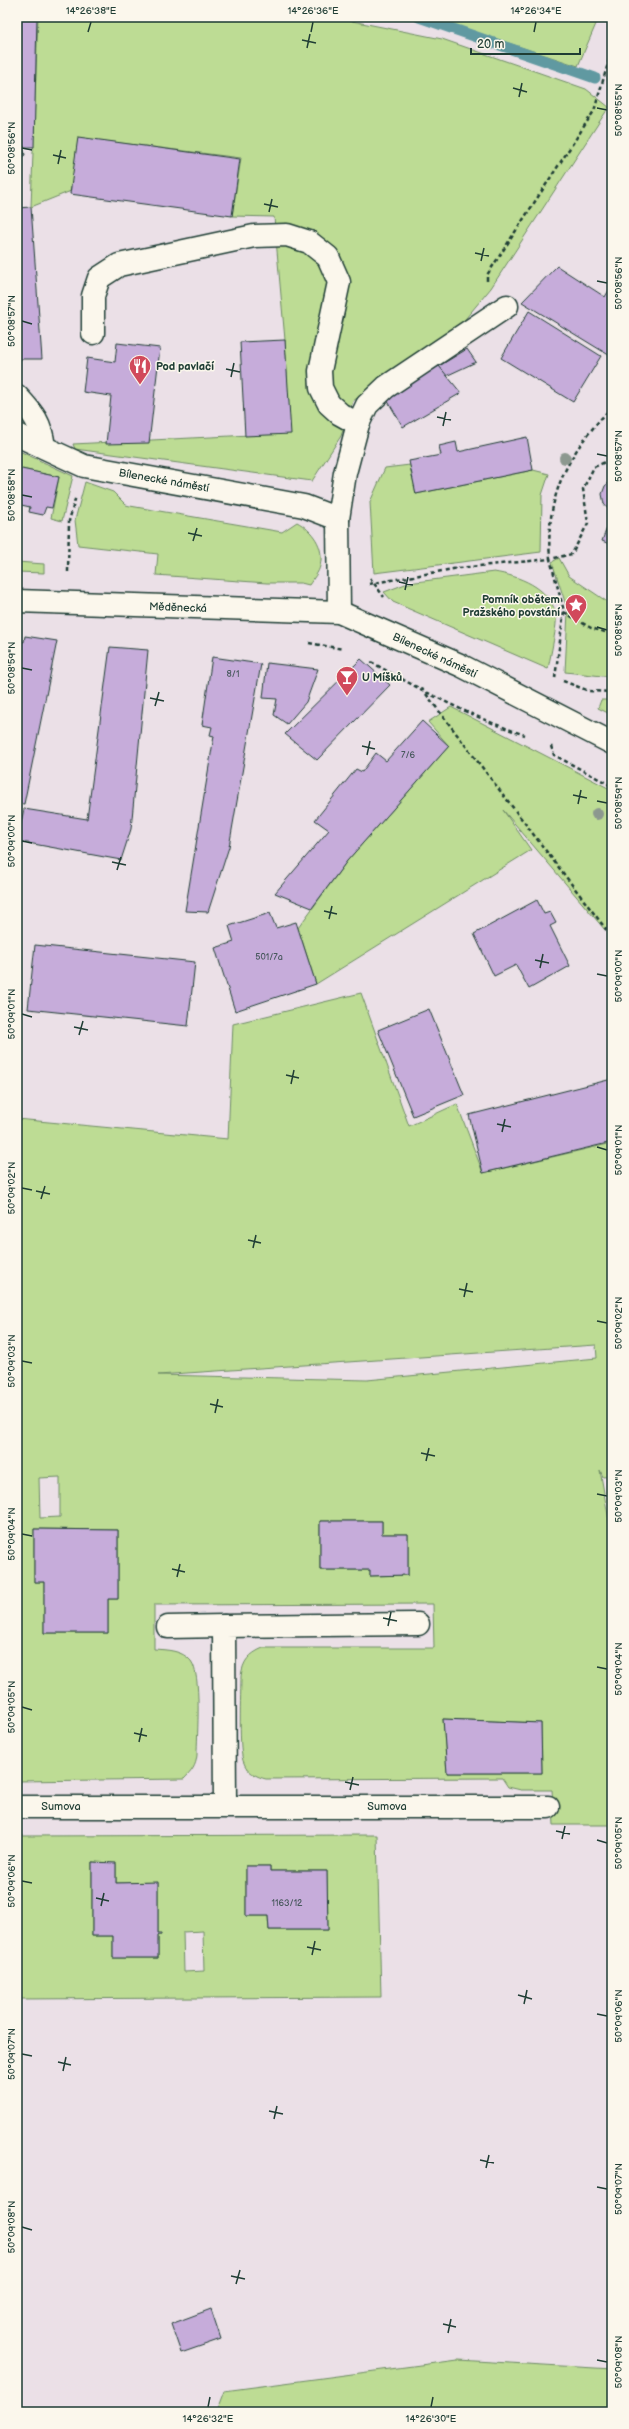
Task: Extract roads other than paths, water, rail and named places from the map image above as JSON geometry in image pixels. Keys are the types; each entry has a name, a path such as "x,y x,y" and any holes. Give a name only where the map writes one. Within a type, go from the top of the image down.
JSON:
{"street":[{"path":"92,333 93,296 99,278 119,265 254,236 287,235 309,242 328,257 339,282 320,370 321,388 335,409 358,424"},
{"path":"339,612 338,519 345,473 358,424 367,405 386,387 507,306"},
{"path":"17,396 32,411 41,428 44,447"},
{"name":"Bílenecké náměstí","path":"17,434 84,466 304,506 338,519"},
{"name":"Měděnecká","path":"17,601 339,612"},
{"name":"Bílenecké náměstí","path":"339,612 460,665 612,743"},
{"path":"168,1627 418,1624"},
{"path":"224,1626 225,1806"},
{"name":"Sumova","path":"17,1806 548,1807"}],"waterway":[{"path":"419,17 595,78"}],"place":[{"name":"Pod pavlačí","path":"140,386"},
{"name":"Pomník obětem Pražského povstání","path":"576,624"},
{"name":"U Míšků","path":"347,696"}]}
